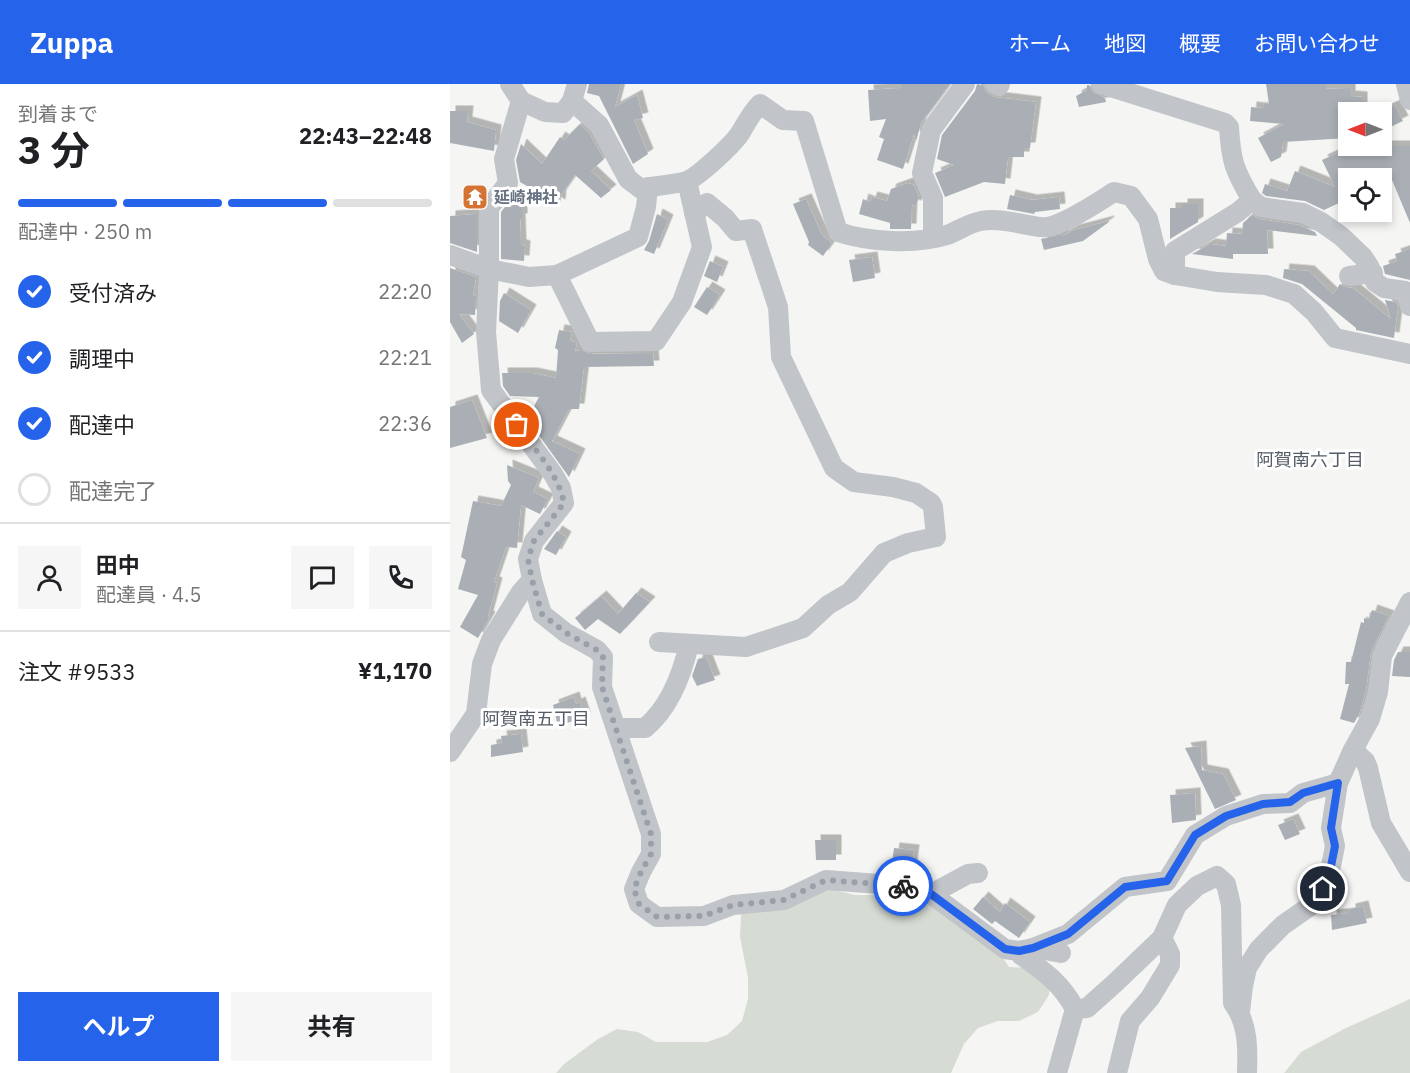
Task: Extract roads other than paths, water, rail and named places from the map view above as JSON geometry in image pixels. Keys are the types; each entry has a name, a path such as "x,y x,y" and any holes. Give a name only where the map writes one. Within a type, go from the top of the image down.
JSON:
{"street":[{"path":"933,238 933,198 922,173 931,130 965,84"},
{"path":"995,84 999,86 1000,84"},
{"path":"1101,84 1225,123 1229,127 1231,160 1252,200 1261,207 1303,213 1321,222 1341,236 1363,257 1373,273 1375,282 1384,288 1405,291 1410,306"},
{"path":"1406,84 1410,100"},
{"path":"1061,953 1005,949 931,894 905,886 826,880 784,900 733,905 704,916 657,917 639,904 634,889 651,854 651,834 602,687 603,657 597,650 566,633 542,614 528,559 534,541 564,503 561,488 491,390 486,332 489,208 508,183 504,159 516,92 545,112 563,113 575,92 598,125 628,179 641,189 697,176 738,136 752,111 760,104 783,120 804,121 838,232 859,239 924,241 983,220 1030,224 1042,228 1064,221 1114,192 1131,196 1148,219 1158,258 1164,271 1217,282 1266,285 1294,294 1314,312 1335,338 1410,354"},
{"path":"557,275 590,342 656,341 682,302 702,247 687,180"},
{"path":"450,255 489,269 529,277 557,275 638,237 646,207 648,187"},
{"path":"1175,275 1175,251 1238,212 1252,200"},
{"path":"658,642 746,646 803,628 828,605 850,591 884,553 908,543 936,537 931,503 916,493 893,487 855,482 834,468 782,357 778,307 752,229 736,231 707,203 694,213"},
{"path":"1349,276 1373,273"},
{"path":"450,752 476,714 482,664 491,640 521,592 532,580"},
{"path":"1240,1012 1247,968 1259,949 1282,924 1316,902 1329,876 1335,846 1331,828 1338,783 1371,719 1378,692 1382,656 1410,602"},
{"path":"617,728 645,728 658,717 673,692 689,644"},
{"path":"1353,750 1365,761 1381,823 1410,872"},
{"path":"1058,1073 1075,1009 1066,993 1050,976 1021,955 1026,949 1068,934 1125,887 1167,881 1195,835 1226,816 1263,804 1290,802 1303,793 1338,783"},
{"path":"931,894 968,874 978,873"},
{"path":"1075,1009 1087,1008 1162,938 1177,905 1197,886 1217,876 1226,884 1231,905 1233,1002 1240,1012 1248,1042 1247,1073"},
{"path":"1117,1073 1130,1021 1150,998 1170,965 1170,954 1162,938"}],"place":[{"name":"延崎神社","path":"475,197"}],"district":[{"name":"阿賀南六丁目","path":"1310,459"},
{"name":"阿賀南五丁目","path":"536,718"}]}
